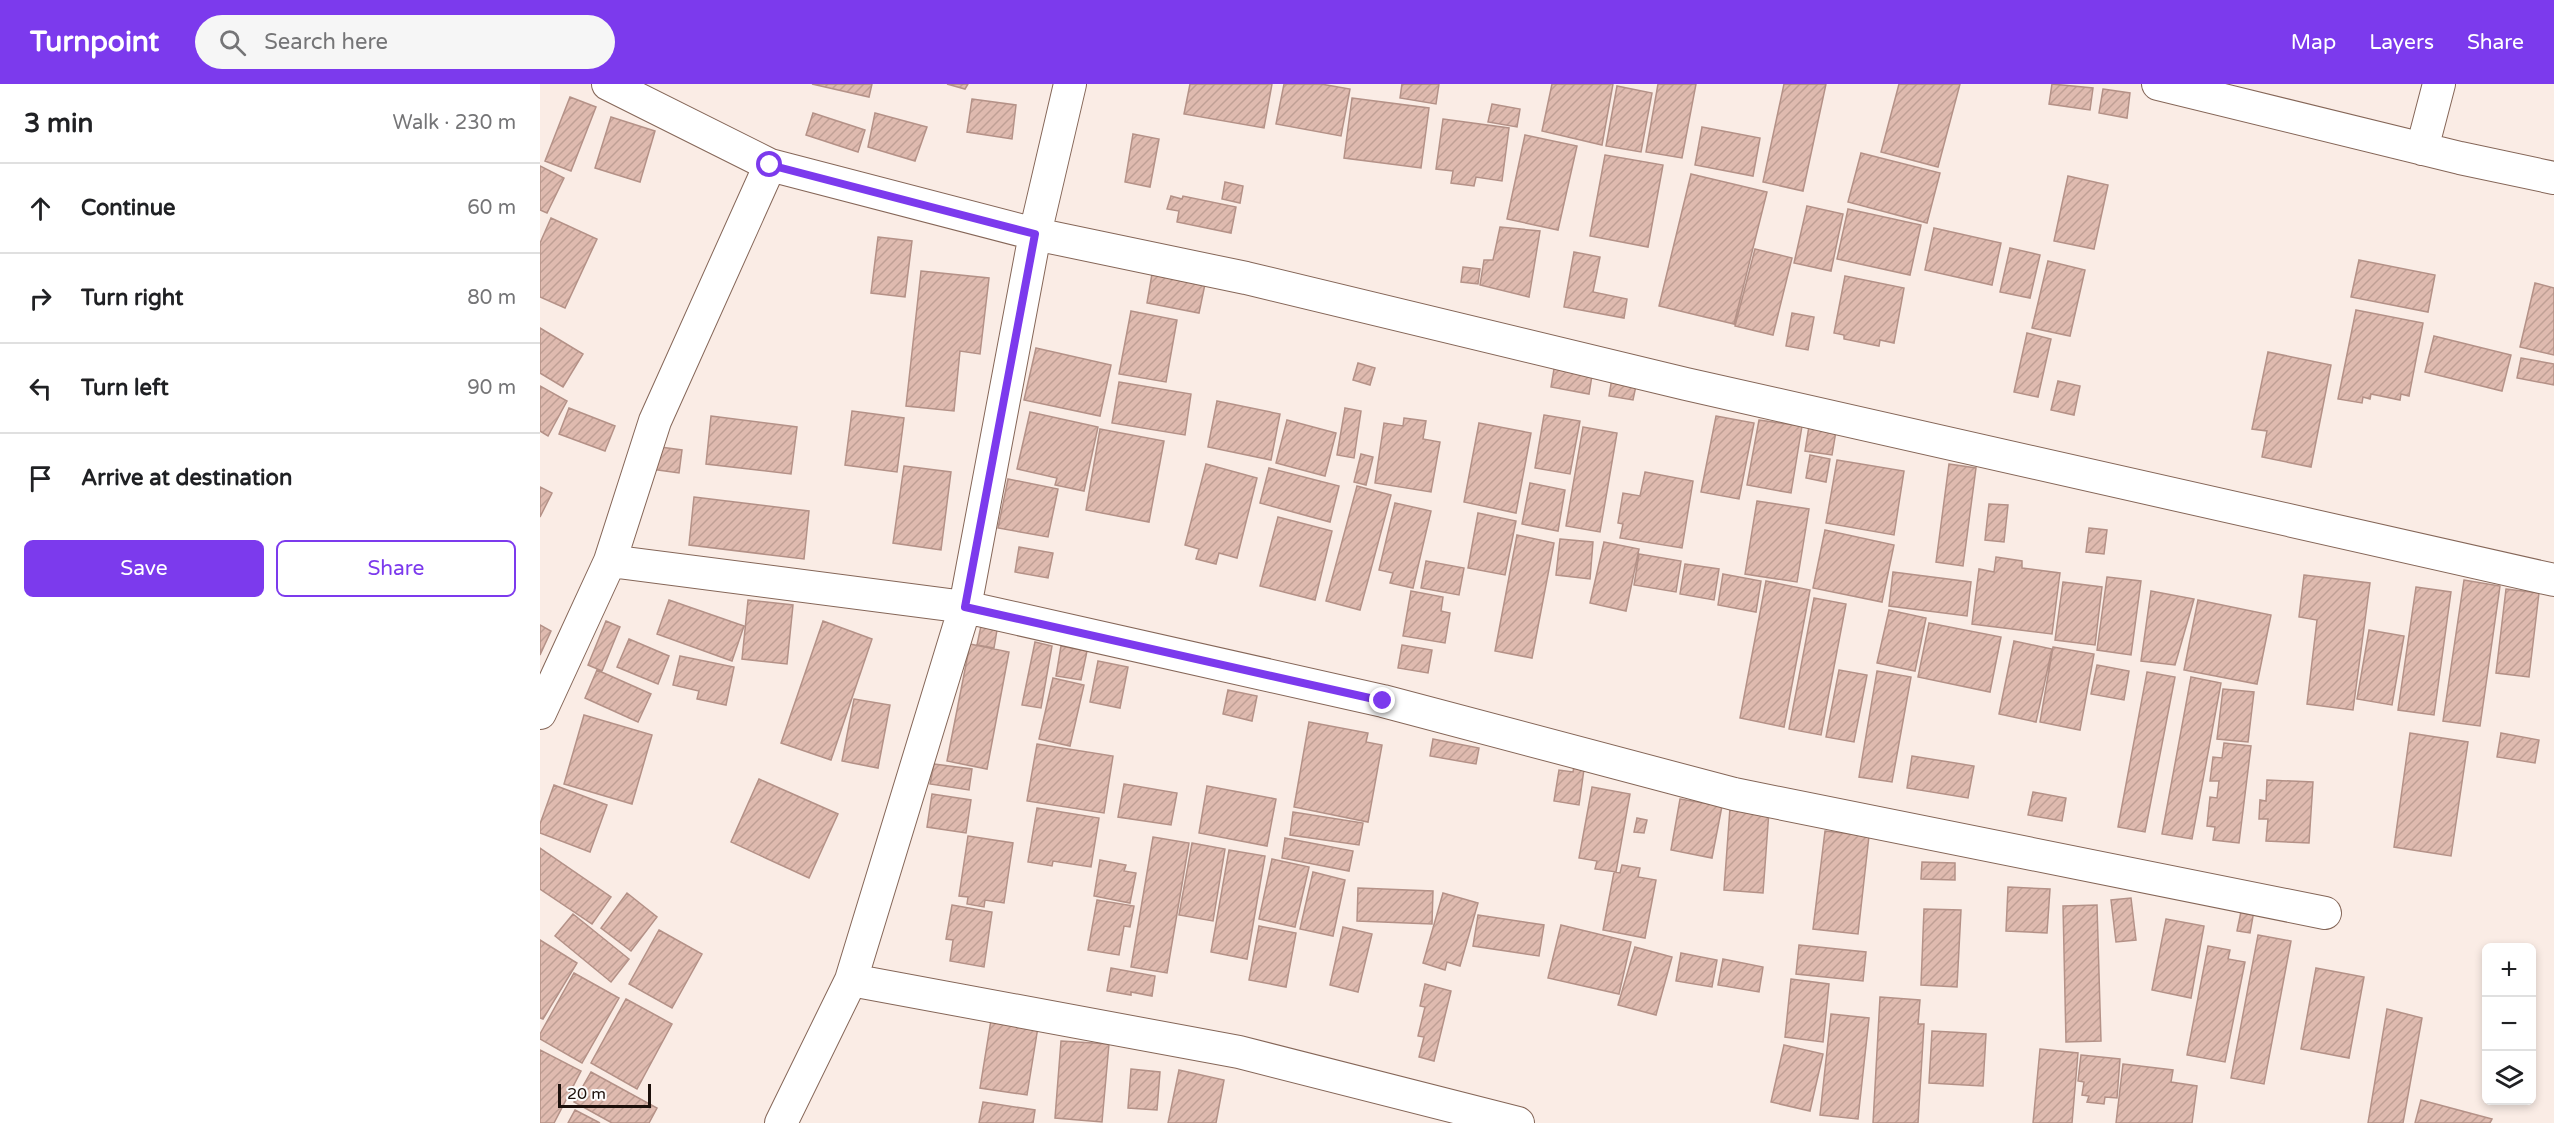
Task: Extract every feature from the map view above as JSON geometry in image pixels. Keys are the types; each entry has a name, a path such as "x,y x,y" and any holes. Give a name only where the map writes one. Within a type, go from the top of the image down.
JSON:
{"street":[{"path":"608,84 770,165 1035,234 1246,278 1686,384 2554,580"},
{"path":"781,1123 851,980 965,607 1035,234 1070,84"},
{"path":"2158,84 2422,149 2554,178"},
{"path":"2422,149 2439,84"},
{"path":"540,713 610,561 655,421 770,165"},
{"path":"610,561 965,607 1383,701 1734,794 2325,913"},
{"path":"851,980 1239,1052 1518,1123"}],"building":[{"path":"812,84 872,84 869,97"},
{"path":"947,84 968,84 965,89"},
{"path":"1190,84 1272,84 1264,128 1184,114"},
{"path":"1284,84 1321,84 1350,89 1341,136 1276,124"},
{"path":"1402,84 1439,84 1436,104 1400,98"},
{"path":"1552,84 1613,84 1602,145 1542,131"},
{"path":"1658,84 1696,84 1682,158 1646,152"},
{"path":"1784,84 1826,84 1803,191 1763,182"},
{"path":"1899,84 1960,84 1938,167 1881,152"},
{"path":"2052,84 2093,88 2090,110 2049,104"},
{"path":"1617,86 1652,93 1641,152 1606,146"},
{"path":"2103,89 2130,93 2127,118 2099,113"},
{"path":"570,97 596,107 571,171 545,161"},
{"path":"1352,98 1429,108 1421,168 1344,158"},
{"path":"972,99 1016,105 1012,139 967,132"},
{"path":"1492,104 1520,109 1517,127 1488,122"},
{"path":"813,113 865,130 858,152 806,135"},
{"path":"875,113 927,127 915,161 868,147"},
{"path":"611,117 655,131 640,182 595,168"},
{"path":"1443,119 1509,128 1502,181 1476,177 1474,186 1451,183 1453,171 1436,169"},
{"path":"1702,127 1760,138 1753,176 1695,165"},
{"path":"1133,134 1159,139 1150,187 1125,182"},
{"path":"1525,135 1577,146 1558,230 1507,219"},
{"path":"1861,153 1940,173 1927,223 1848,202"},
{"path":"1605,155 1663,165 1648,247 1590,236"},
{"path":"540,166 564,178 547,213 540,210"},
{"path":"1691,174 1767,192 1734,324 1659,306"},
{"path":"2068,176 2108,185 2094,249 2054,241"},
{"path":"1225,182 1243,186 1240,203 1222,199"},
{"path":"1171,196 1182,199 1183,196 1236,207 1231,233 1177,222 1179,211 1167,209"},
{"path":"1807,206 1843,214 1831,271 1794,263"},
{"path":"1848,209 1921,225 1910,275 1837,259"},
{"path":"551,218 597,239 565,308 540,297 540,243"},
{"path":"1500,227 1540,231 1529,297 1480,285 1484,260 1493,260"},
{"path":"1934,228 2001,243 1992,285 1925,270"},
{"path":"878,237 912,241 905,297 871,293"},
{"path":"2010,248 2040,255 2030,298 2000,292"},
{"path":"1755,249 1792,258 1773,335 1735,326"},
{"path":"1574,252 1600,257 1593,292 1627,299 1624,318 1564,307"},
{"path":"2359,260 2435,275 2428,312 2351,297"},
{"path":"2048,261 2085,270 2070,336 2032,328"},
{"path":"1463,267 1480,269 1478,284 1461,282"},
{"path":"921,271 989,278 980,354 960,351 954,411 906,406"},
{"path":"1152,274 1205,284 1199,313 1147,303"},
{"path":"1845,276 1904,288 1894,343 1880,340 1879,346 1844,339 1844,335 1834,333"},
{"path":"2535,283 2554,288 2554,355 2520,347"},
{"path":"2356,310 2423,323 2409,396 2401,394 2400,400 2371,394 2370,399 2363,397 2362,403 2338,399"},
{"path":"1131,311 1177,320 1166,382 1119,374"},
{"path":"1792,313 1814,317 1808,350 1786,346"},
{"path":"540,328 583,354 563,387 540,373"},
{"path":"2027,333 2051,339 2038,397 2014,392"},
{"path":"2434,336 2511,355 2502,391 2425,372"},
{"path":"1036,348 1111,365 1100,416 1024,400"},
{"path":"2268,352 2331,365 2311,467 2262,457 2267,431 2252,429"},
{"path":"2521,358 2554,364 2554,385 2517,378"},
{"path":"1358,363 1375,368 1370,385 1353,380"},
{"path":"1555,363 1593,369 1589,394 1551,387"},
{"path":"1613,372 1638,376 1633,400 1609,396"},
{"path":"2058,381 2080,386 2074,415 2051,410"},
{"path":"1119,382 1191,394 1185,435 1112,423"},
{"path":"540,386 567,401 548,436 540,431"},
{"path":"1217,401 1280,414 1271,460 1208,447"},
{"path":"569,408 615,426 605,451 559,434"},
{"path":"1345,408 1361,411 1354,458 1337,455"},
{"path":"852,411 904,418 897,472 845,465"},
{"path":"1030,412 1098,427 1084,491 1055,485 1057,478 1017,469"},
{"path":"1544,415 1580,421 1570,474 1535,468"},
{"path":"711,416 797,427 791,474 706,464"},
{"path":"1716,416 1754,423 1739,499 1701,492"},
{"path":"1404,418 1426,421 1423,439 1440,442 1431,492 1375,483 1384,423 1403,426"},
{"path":"1287,420 1336,433 1325,476 1276,463"},
{"path":"1759,420 1802,426 1791,493 1747,485"},
{"path":"1810,420 1837,425 1832,455 1805,451"},
{"path":"1479,423 1531,433 1516,513 1464,502"},
{"path":"1583,427 1617,433 1600,532 1566,526"},
{"path":"1100,429 1164,441 1149,522 1086,510"},
{"path":"653,446 682,450 679,473 651,469"},
{"path":"1361,454 1373,457 1366,485 1354,482"},
{"path":"1810,455 1830,459 1826,482 1806,478"},
{"path":"1837,460 1904,471 1894,535 1826,523"},
{"path":"1206,464 1257,478 1237,558 1219,553 1216,564 1196,559 1199,549 1185,545"},
{"path":"1949,464 1976,468 1963,566 1936,562"},
{"path":"904,466 951,472 941,550 893,543"},
{"path":"1269,468 1339,486 1330,522 1260,503"},
{"path":"1645,472 1693,481 1682,548 1620,538 1623,524 1618,523 1623,493 1640,496"},
{"path":"1008,479 1058,489 1048,537 998,528"},
{"path":"1530,483 1565,490 1558,531 1522,524"},
{"path":"1357,486 1391,495 1360,610 1326,601"},
{"path":"540,487 552,493 540,517"},
{"path":"694,497 809,511 804,559 689,545"},
{"path":"1757,501 1809,509 1797,582 1745,574"},
{"path":"1395,503 1431,511 1413,588 1390,583 1393,573 1379,570"},
{"path":"1989,504 2008,505 2004,542 1985,540"},
{"path":"1478,513 1516,521 1505,575 1468,568"},
{"path":"1278,517 1332,531 1315,600 1260,586"},
{"path":"2089,528 2107,530 2104,554 2086,552"},
{"path":"1825,530 1894,545 1882,602 1813,588"},
{"path":"1517,535 1554,543 1532,658 1495,651"},
{"path":"1560,539 1593,542 1590,579 1556,575"},
{"path":"1604,542 1639,549 1626,611 1590,603"},
{"path":"1019,547 1053,553 1048,578 1015,572"},
{"path":"1639,554 1681,561 1676,592 1634,585"},
{"path":"1996,557 2022,561 2022,568 2060,573 2052,634 1972,624 1979,569 1994,572"},
{"path":"1426,561 1464,568 1459,595 1421,588"},
{"path":"1685,564 1719,569 1714,600 1680,594"},
{"path":"1893,572 1971,582 1967,616 1889,606"},
{"path":"1723,574 1761,581 1756,612 1718,605"},
{"path":"2304,575 2370,583 2353,710 2307,704 2317,620 2299,617"},
{"path":"2107,577 2141,581 2131,655 2097,650"},
{"path":"2464,580 2500,586 2480,726 2443,721"},
{"path":"1766,581 1810,590 1784,727 1740,718"},
{"path":"2063,582 2102,587 2095,645 2055,640"},
{"path":"2416,587 2451,592 2434,715 2398,710"},
{"path":"2506,589 2539,593 2529,677 2496,673"},
{"path":"1411,591 1443,597 1441,611 1450,613 1445,643 1403,636"},
{"path":"2151,591 2194,599 2175,665 2141,661"},
{"path":"1814,598 1846,604 1821,735 1789,729"},
{"path":"669,600 744,626 732,661 657,634"},
{"path":"748,600 793,605 787,664 742,659"},
{"path":"2198,600 2271,615 2257,684 2184,670"},
{"path":"1889,610 1926,618 1915,671 1877,663"},
{"path":"606,621 620,627 602,671 588,665"},
{"path":"823,621 872,639 831,760 781,743"},
{"path":"982,621 998,624 994,648 977,645"},
{"path":"1929,623 2001,637 1990,692 1918,677"},
{"path":"540,625 551,631 540,655"},
{"path":"2369,630 2404,636 2392,705 2357,699"},
{"path":"629,639 669,656 658,684 617,667"},
{"path":"2014,641 2052,649 2036,722 1999,714"},
{"path":"1035,642 1052,646 1041,708 1022,705"},
{"path":"970,644 1009,652 987,769 947,761"},
{"path":"1402,645 1432,650 1428,673 1398,668"},
{"path":"1061,646 1087,651 1081,680 1056,676"},
{"path":"2053,647 2094,654 2080,730 2040,722"},
{"path":"680,656 734,667 726,705 697,699 699,691 673,685"},
{"path":"1098,661 1128,667 1120,708 1090,702"},
{"path":"2097,665 2129,671 2124,700 2091,694"},
{"path":"597,670 651,694 638,722 585,698"},
{"path":"1839,670 1867,675 1854,742 1826,737"},
{"path":"1877,671 1911,677 1892,782 1859,777"},
{"path":"2147,672 2175,677 2145,832 2118,827"},
{"path":"2191,677 2221,683 2192,839 2162,834"},
{"path":"1053,678 1084,685 1070,746 1039,739"},
{"path":"2223,689 2254,692 2248,742 2217,739"},
{"path":"1228,690 1257,696 1252,721 1223,714"},
{"path":"854,699 890,705 878,768 842,761"},
{"path":"584,715 652,735 632,804 564,784"},
{"path":"1309,722 1368,733 1366,742 1382,745 1368,822 1294,807"},
{"path":"2410,733 2468,742 2451,856 2394,847"},
{"path":"2501,733 2539,740 2535,763 2497,757"},
{"path":"1433,739 1479,748 1476,764 1430,756"},
{"path":"2224,743 2251,746 2239,843 2213,840 2215,827 2207,826 2210,797 2217,798 2219,781 2210,781 2213,757 2222,758"},
{"path":"1037,744 1113,756 1104,813 1027,801"},
{"path":"1912,756 1974,766 1968,798 1907,788"},
{"path":"1575,761 1585,762 1579,805 1554,801 1559,770 1573,772"},
{"path":"934,764 972,769 969,790 930,784"},
{"path":"759,779 838,814 809,878 731,842"},
{"path":"2267,780 2313,782 2309,843 2266,841 2268,819 2259,819 2260,800 2266,801"},
{"path":"1124,784 1177,793 1171,825 1118,817"},
{"path":"554,785 607,805 590,852 540,833 540,824"},
{"path":"1207,786 1276,799 1267,846 1199,833"},
{"path":"1592,787 1630,794 1616,872 1595,869 1597,861 1579,858"},
{"path":"2033,792 2066,798 2062,821 2028,815"},
{"path":"932,794 971,800 966,833 927,827"},
{"path":"1680,799 1722,806 1712,858 1671,850"},
{"path":"1037,808 1099,818 1091,867 1053,861 1052,866 1028,862"},
{"path":"1730,808 1769,811 1763,893 1724,890"},
{"path":"1293,812 1363,823 1359,845 1290,835"},
{"path":"1637,818 1647,820 1644,833 1634,832"},
{"path":"1825,831 1869,836 1858,934 1813,929"},
{"path":"968,836 1013,843 1004,903 985,900 984,907 967,904 968,897 959,896"},
{"path":"1153,837 1189,843 1167,973 1131,967"},
{"path":"1285,838 1353,851 1349,871 1282,858"},
{"path":"1192,843 1225,849 1213,921 1179,915"},
{"path":"540,848 611,897 592,924 540,889"},
{"path":"1229,850 1265,856 1247,959 1211,952"},
{"path":"1272,859 1309,867 1295,927 1259,919"},
{"path":"1100,860 1126,865 1124,871 1136,873 1130,903 1094,896"},
{"path":"1922,862 1955,863 1955,880 1921,879"},
{"path":"1622,865 1640,868 1638,877 1656,880 1645,938 1603,930 1614,872 1620,873"},
{"path":"1313,872 1345,880 1333,936 1300,929"},
{"path":"2008,887 2050,889 2047,933 2006,931"},
{"path":"1358,888 1433,891 1432,924 1357,921"},
{"path":"627,893 657,917 631,951 601,928"},
{"path":"1443,893 1478,903 1460,966 1447,962 1445,970 1423,963"},
{"path":"2131,898 2136,940 2116,942 2111,900"},
{"path":"1097,900 1134,906 1130,927 1124,926 1119,955 1088,950"},
{"path":"2243,902 2255,905 2250,933 2237,931"},
{"path":"952,905 992,912 984,967 950,961 953,940 946,939"},
{"path":"2097,905 2101,1041 2066,1042 2063,906"},
{"path":"1924,909 1961,910 1957,987 1921,985"},
{"path":"573,914 629,959 611,982 555,936"},
{"path":"1478,915 1544,925 1539,956 1473,946"},
{"path":"2166,919 2204,926 2191,998 2152,990"},
{"path":"1561,925 1631,942 1619,994 1548,978"},
{"path":"1259,926 1296,933 1286,987 1249,980"},
{"path":"1343,927 1372,934 1358,992 1330,985"},
{"path":"659,930 702,954 672,1008 629,984"},
{"path":"2258,935 2291,941 2264,1084 2231,1078"},
{"path":"540,940 577,963 543,1019 540,1018"},
{"path":"1799,945 1866,952 1863,981 1796,974"},
{"path":"2208,946 2230,950 2228,959 2245,962 2225,1062 2187,1055"},
{"path":"1635,947 1672,957 1656,1015 1618,1005"},
{"path":"1681,953 1717,960 1712,987 1676,981"},
{"path":"1723,959 1763,967 1759,992 1718,985"},
{"path":"1111,968 1155,976 1152,996 1107,991"},
{"path":"2316,968 2364,977 2349,1058 2301,1049"},
{"path":"574,973 619,998 582,1063 540,1039 540,1034"},
{"path":"1791,979 1829,984 1823,1042 1785,1037"},
{"path":"1425,984 1451,991 1434,1061 1419,1057 1424,1037 1418,1036 1425,1007 1420,1006"},
{"path":"1880,997 1920,1000 1918,1024 1924,1024 1918,1123 1873,1123"},
{"path":"626,999 672,1024 637,1089 591,1063"},
{"path":"2387,1009 2422,1018 2403,1123 2368,1123"},
{"path":"1831,1014 1869,1018 1858,1119 1820,1115"},
{"path":"991,1020 1038,1027 1027,1095 980,1088"},
{"path":"1932,1031 1986,1034 1983,1086 1929,1083"},
{"path":"1061,1041 1109,1044 1102,1122 1055,1118"},
{"path":"1784,1045 1823,1054 1810,1111 1771,1102"},
{"path":"2040,1049 2078,1053 2072,1123 2033,1123"},
{"path":"540,1050 581,1071 554,1123 540,1123"},
{"path":"2081,1055 2120,1059 2117,1098 2105,1097 2104,1104 2087,1102 2089,1096 2082,1095 2084,1082 2078,1081"},
{"path":"2123,1064 2173,1070 2171,1082 2197,1086 2192,1123 2116,1123"},
{"path":"1131,1069 1160,1072 1157,1110 1128,1108"},
{"path":"1179,1070 1224,1080 1216,1123 1168,1123"},
{"path":"591,1072 657,1108 649,1123 612,1123 574,1102"},
{"path":"2421,1100 2492,1119 2490,1123 2415,1123"},
{"path":"983,1102 1035,1110 1033,1123 979,1123"},
{"path":"575,1110 600,1123 568,1123"}],"route":[{"path":"770,165 1035,234 965,607 1383,701"}]}
